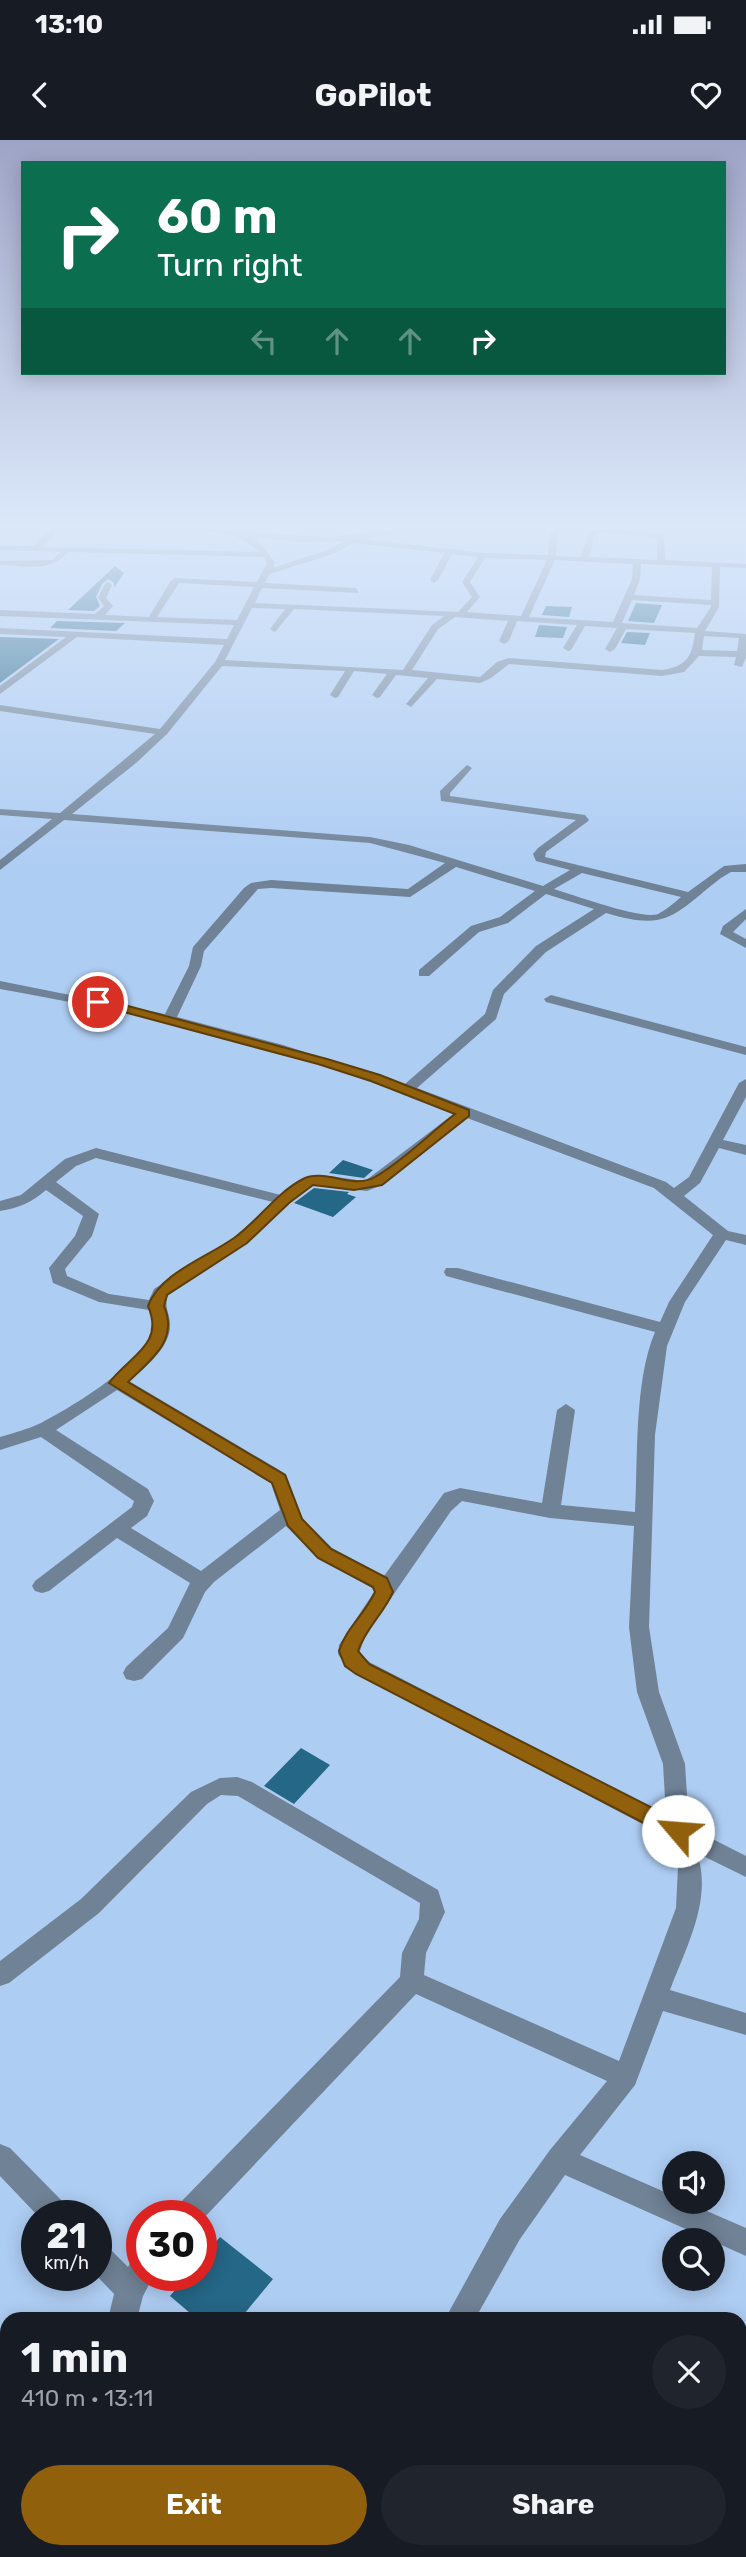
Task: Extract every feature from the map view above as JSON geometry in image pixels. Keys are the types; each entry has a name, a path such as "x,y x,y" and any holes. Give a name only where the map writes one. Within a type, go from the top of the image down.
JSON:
{"street":[{"path":"0,691 65,642"},
{"path":"0,866 132,761 163,732 219,663 228,642 223,642"},
{"path":"406,672 425,642"},
{"path":"568,648 572,642"},
{"path":"610,649 613,642"},
{"path":"219,663 351,668 487,679 499,663 509,661 670,673 681,670 697,653 699,642"},
{"path":"697,653 744,654 739,665"},
{"path":"335,695 351,668"},
{"path":"377,695 394,671"},
{"path":"411,705 435,676"},
{"path":"0,708 163,732"},
{"path":"467,768 444,793 445,799 581,817 583,820 542,850 539,856 545,862 691,896"},
{"path":"0,812 370,840 652,919 664,916 728,869 746,868"},
{"path":"169,1019 195,967 198,950 247,891 255,886 271,884 410,893 455,862"},
{"path":"425,973 475,929 504,920 544,890 580,869"},
{"path":"406,1090 491,1016 498,993 541,949 562,933 606,908"},
{"path":"746,913 727,929 726,934 746,944"},
{"path":"0,985 85,999 169,1019 289,1051 376,1078 660,1185 722,1234 746,1240"},
{"path":"551,999 746,1051"},
{"path":"675,1195 695,1180 745,1086"},
{"path":"0,1444 41,1429 118,1383 153,1348 161,1333 161,1317 156,1306 160,1293 241,1240 308,1182 316,1180 354,1186 377,1182 464,1113"},
{"path":"715,1143 746,1150"},
{"path":"0,1206 22,1200 77,1158 96,1153 284,1200"},
{"path":"46,1183 91,1214 91,1223 85,1235 57,1268 59,1279 105,1298 156,1306"},
{"path":"463,2312 510,2229 626,2077 688,1908 690,1867 678,1831 674,1764 648,1692 639,1627 646,1435 658,1346 677,1302 722,1234"},
{"path":"452,1272 665,1329"},
{"path":"118,1383 279,1479 295,1522 325,1553 371,1577 380,1583 384,1592"},
{"path":"550,1511 566,1410"},
{"path":"41,1429 141,1494 144,1501 140,1511 42,1586"},
{"path":"644,1520 550,1511 474,1495 460,1494 450,1498 384,1592 378,1606 352,1640 348,1651 352,1661 362,1669 746,1867"},
{"path":"134,1673 176,1633 202,1581 290,1513"},
{"path":"117,1529 202,1581"},
{"path":"0,1975 90,1906 213,1787 227,1784 244,1788 430,1897 434,1906 431,1921 414,1953 412,1981 202,2200"},
{"path":"412,1981 626,2077"},
{"path":"655,1997 746,2024"},
{"path":"0,2157 42,2200"},
{"path":"561,2159 746,2242"},
{"path":"125,2312 132,2291"}],"building":[{"path":"0,642 55,642 0,683"},
{"path":"622,642 646,642 645,645"},
{"path":"343,1160 373,1170 364,1178 329,1173"},
{"path":"314,1188 349,1192 347,1194 356,1197 333,1217 294,1203"},
{"path":"301,1748 330,1765 294,1804 264,1786"},
{"path":"220,2237 273,2279 246,2312 189,2312 170,2296 174,2291 217,2291 217,2240"}],"route":[{"path":"98,1002 278,1048 376,1078 464,1113 377,1182 367,1186 354,1186 316,1180 308,1182 293,1192 241,1240 160,1293 156,1306 161,1317 161,1333 153,1348 118,1383 279,1479 295,1522 325,1553 380,1583 384,1592 378,1606 352,1640 348,1651 352,1661 362,1669 678,1831"}]}
